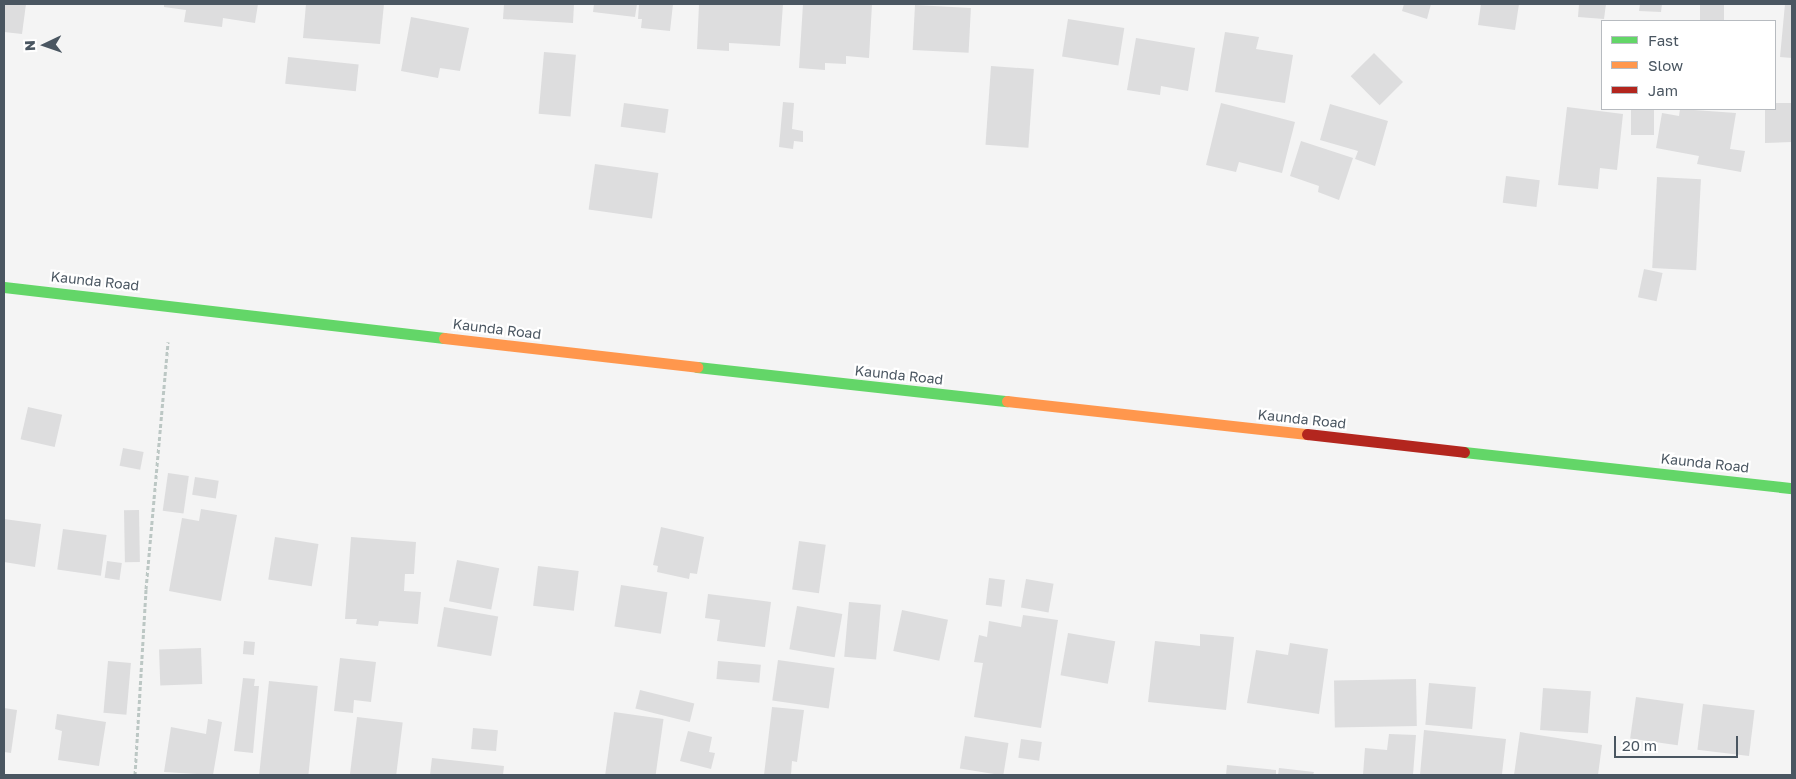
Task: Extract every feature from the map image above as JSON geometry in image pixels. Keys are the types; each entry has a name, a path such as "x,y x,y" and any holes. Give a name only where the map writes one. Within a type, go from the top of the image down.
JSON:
{"street":[{"name":"Kaunda Road","path":"4,287 171,304 616,358 1792,488"}],"path":[{"path":"135,775 146,589 171,304"}],"building":[{"path":"4,4 26,4 22,34 4,32"},
{"path":"164,4 258,4 255,23 223,18 222,27 184,22 186,10 164,7"},
{"path":"306,4 384,4 380,44 303,38"},
{"path":"504,4 574,4 573,23 503,19"},
{"path":"594,4 637,4 635,17 593,12"},
{"path":"639,4 673,4 670,31 641,28 642,19 638,19"},
{"path":"699,4 783,4 780,46 729,43 729,51 697,49"},
{"path":"803,4 872,4 869,58 846,56 846,64 825,63 825,70 799,68"},
{"path":"1404,4 1431,4 1427,19 1402,11"},
{"path":"1481,4 1519,4 1515,30 1478,25"},
{"path":"1579,4 1606,4 1604,19 1578,17"},
{"path":"1640,4 1662,4 1661,12 1639,11"},
{"path":"1700,4 1724,4 1724,20 1700,20"},
{"path":"1785,4 1792,4 1792,58 1780,57"},
{"path":"915,5 971,8 969,53 913,50"},
{"path":"411,17 469,28 460,71 440,68 438,78 401,71"},
{"path":"1068,19 1124,28 1118,65 1062,57"},
{"path":"1225,32 1259,37 1256,49 1293,55 1285,103 1215,92"},
{"path":"1136,38 1195,48 1188,91 1161,86 1160,95 1127,90"},
{"path":"544,52 576,55 570,117 539,114"},
{"path":"1374,53 1403,82 1380,105 1351,76"},
{"path":"288,57 359,64 356,91 285,84"},
{"path":"991,66 1034,69 1028,148 985,145"},
{"path":"783,102 794,103 792,129 803,131 803,142 794,141 793,149 779,147"},
{"path":"624,103 669,109 665,133 621,127"},
{"path":"1221,103 1295,122 1282,173 1239,162 1236,172 1206,165"},
{"path":"1776,103 1792,103 1792,142 1765,143 1765,110 1776,110"},
{"path":"1330,104 1388,121 1375,166 1355,159 1358,151 1320,140"},
{"path":"1567,107 1623,114 1617,170 1600,168 1598,189 1558,185"},
{"path":"1631,110 1654,110 1654,135 1631,135"},
{"path":"1680,110 1736,113 1730,149 1745,151 1741,172 1697,164 1699,156 1656,148 1662,113 1679,116"},
{"path":"1301,141 1353,158 1339,200 1318,192 1319,186 1290,176"},
{"path":"595,164 658,173 652,218 589,210"},
{"path":"1506,176 1540,180 1536,207 1503,203"},
{"path":"1657,177 1701,179 1696,270 1652,268"},
{"path":"1644,269 1663,273 1657,301 1638,297"},
{"path":"28,407 62,415 55,447 21,439"},
{"path":"123,448 144,452 140,470 120,466"},
{"path":"168,473 189,476 184,514 163,511"},
{"path":"195,477 219,481 216,499 192,495"},
{"path":"201,509 237,515 221,601 169,591 182,518 199,521"},
{"path":"124,510 139,510 140,562 125,562"},
{"path":"4,519 41,524 35,567 4,562"},
{"path":"661,527 704,537 697,574 690,573 689,579 657,572 658,566 653,565"},
{"path":"63,529 107,535 101,576 57,570"},
{"path":"275,537 318,544 312,586 268,579"},
{"path":"351,537 416,542 414,574 405,574 404,591 421,592 418,624 379,621 378,626 356,624 357,619 345,619"},
{"path":"799,541 826,545 819,593 792,590"},
{"path":"457,560 499,568 491,609 449,601"},
{"path":"107,561 122,563 119,580 105,578"},
{"path":"538,566 579,571 574,611 533,606"},
{"path":"989,578 1005,580 1002,607 986,605"},
{"path":"1026,579 1054,584 1049,612 1021,608"},
{"path":"621,585 667,592 661,634 614,626"},
{"path":"708,594 771,602 765,647 717,641 720,620 705,618"},
{"path":"849,602 881,605 876,660 844,657"},
{"path":"797,606 842,614 835,657 789,649"},
{"path":"444,607 498,617 491,656 437,646"},
{"path":"902,610 948,620 939,661 893,651"},
{"path":"1023,615 1058,620 1041,728 974,717 983,663 974,662 979,635 987,637 989,621 1021,627"},
{"path":"1068,633 1115,641 1108,684 1061,675"},
{"path":"1200,634 1234,637 1226,710 1148,702 1155,641 1200,646"},
{"path":"244,641 255,642 254,655 243,654"},
{"path":"1290,643 1328,649 1319,714 1247,703 1256,650 1288,655"},
{"path":"201,648 202,684 160,685 159,649"},
{"path":"340,658 376,662 371,702 354,700 353,713 334,711"},
{"path":"778,660 834,668 829,709 772,701"},
{"path":"108,661 131,663 126,715 103,713"},
{"path":"718,661 761,665 759,683 716,679"},
{"path":"243,678 255,679 254,686 259,686 253,753 234,751"},
{"path":"1416,679 1417,726 1335,727 1334,680"},
{"path":"269,681 318,686 308,775 259,775"},
{"path":"1429,683 1476,687 1472,729 1425,725"},
{"path":"1543,688 1591,691 1588,733 1540,730"},
{"path":"640,690 694,704 690,722 635,708"},
{"path":"1636,697 1684,704 1678,745 1630,739"},
{"path":"1703,704 1755,710 1749,756 1697,750"},
{"path":"772,707 804,710 797,762 792,761 791,775 764,775"},
{"path":"4,708 17,710 11,753 4,752"},
{"path":"614,712 664,719 656,775 605,775"},
{"path":"57,714 106,722 99,766 58,760 62,731 55,729"},
{"path":"357,717 403,723 396,775 350,775"},
{"path":"208,719 222,722 213,775 164,772 171,727 206,734"},
{"path":"473,728 498,730 496,751 471,749"},
{"path":"1424,730 1506,739 1502,774 1420,775"},
{"path":"688,731 712,737 709,752 715,753 711,769 680,761"},
{"path":"1520,732 1602,745 1598,775 1514,775"},
{"path":"1389,734 1416,735 1413,775 1363,775 1365,748 1387,750"},
{"path":"965,736 1008,743 1003,775 960,769"},
{"path":"1021,739 1042,742 1039,761 1018,758"},
{"path":"432,758 504,766 503,775 430,775"},
{"path":"1227,765 1276,770 1276,775 1226,775"},
{"path":"1279,768 1314,772 1313,775 1278,775"}],"traffic: fast":[{"path":"4,287 444,338"},
{"path":"697,367 1007,401"},
{"path":"1464,452 1792,488"}],"traffic: slow":[{"path":"444,338 697,367"},
{"path":"1007,401 1307,434"}],"traffic: jam":[{"path":"1307,434 1464,452"}]}
